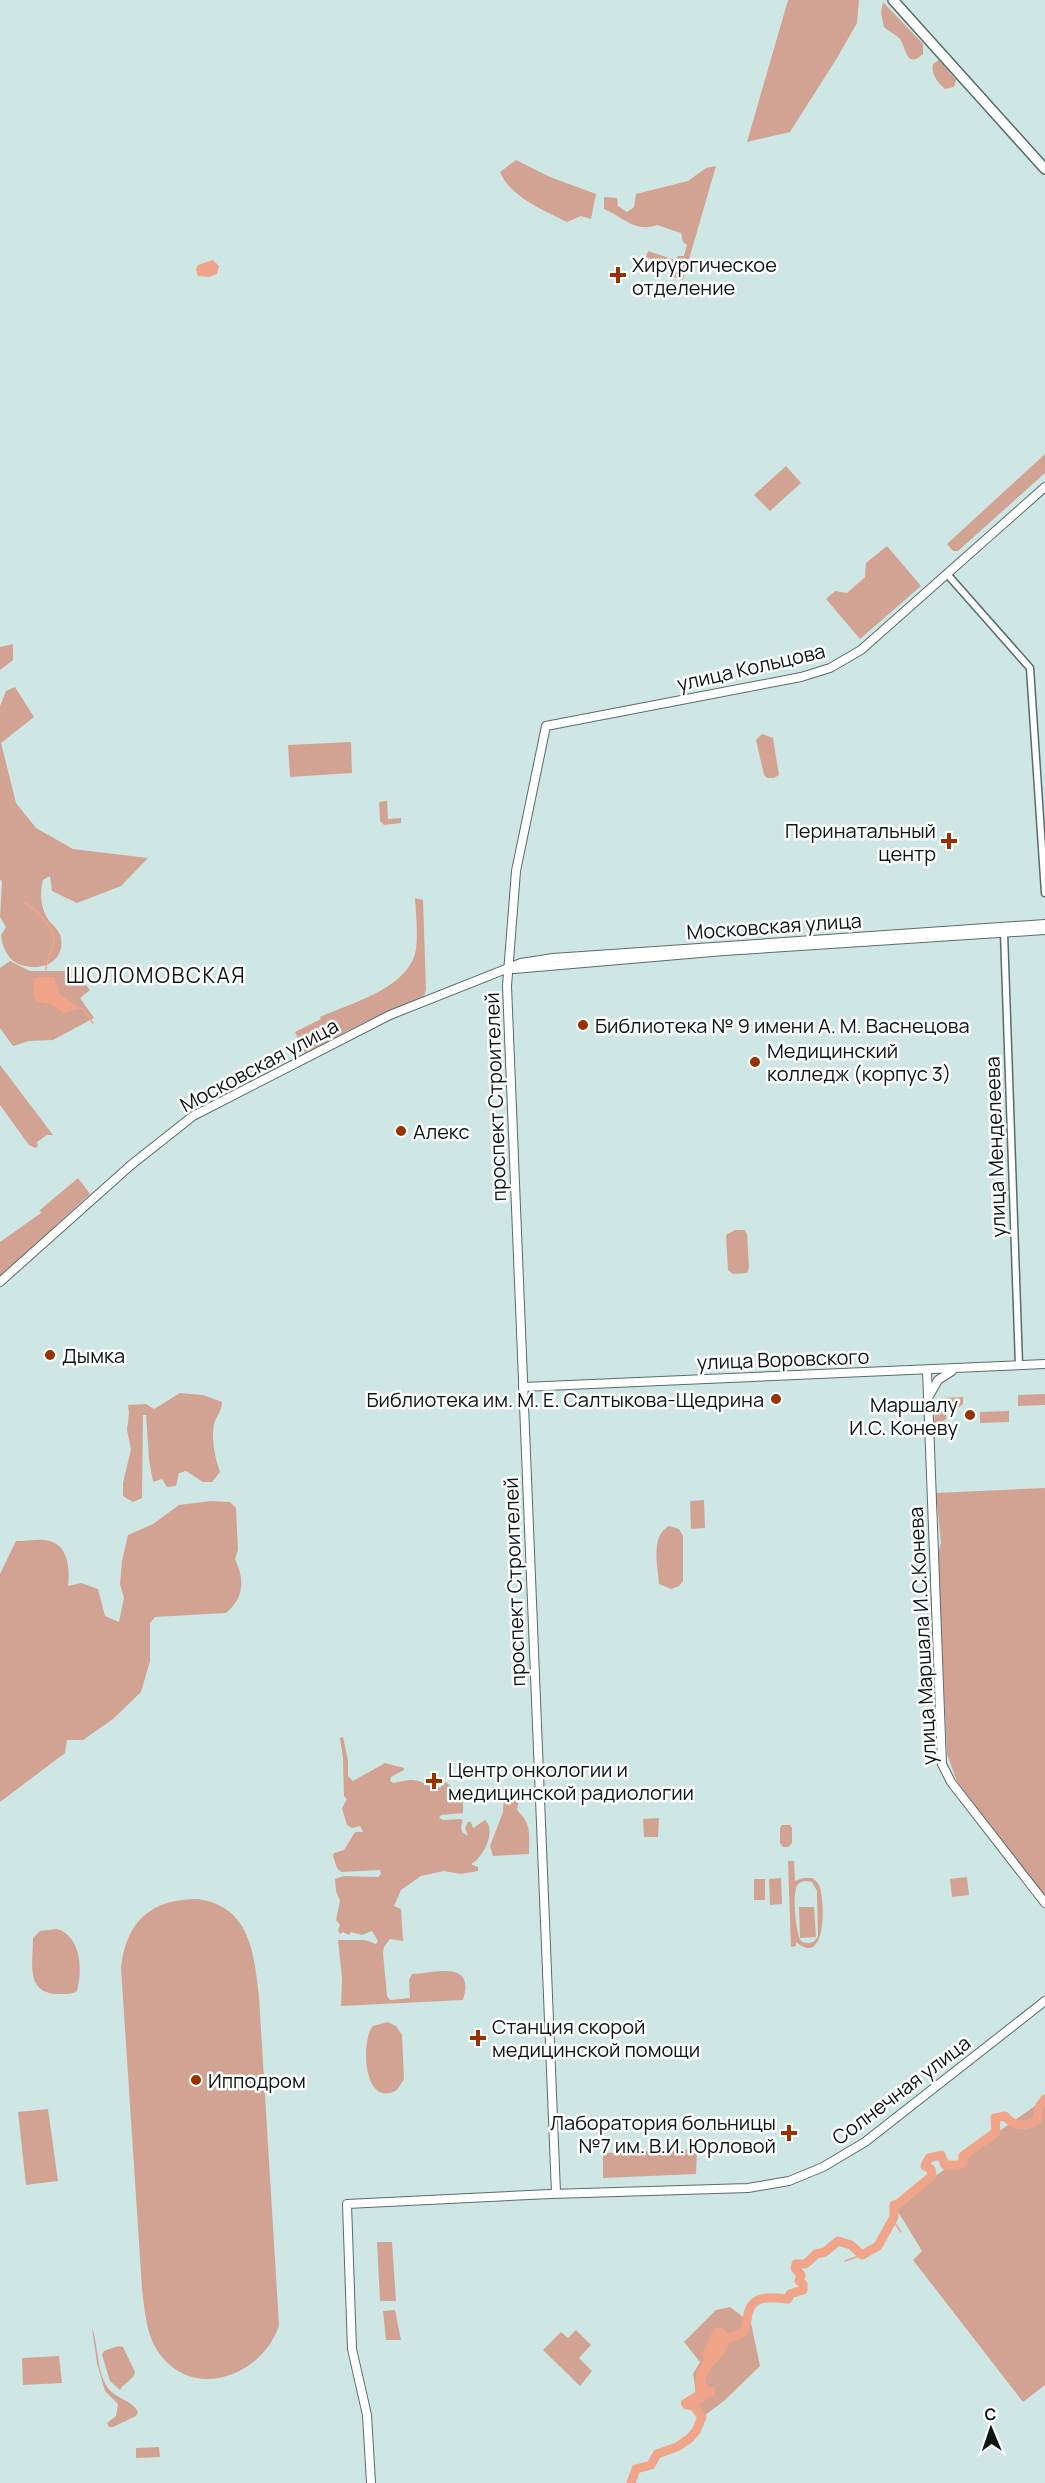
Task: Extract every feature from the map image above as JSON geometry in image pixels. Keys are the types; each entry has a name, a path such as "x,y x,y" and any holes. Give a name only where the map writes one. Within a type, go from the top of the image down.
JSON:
{"highway":[{"path":"893,0 1045,169"}],"main road":[{"name":"улица Кольцова","path":"546,726 748,688 830,668 861,650 1045,487"},
{"name":"проспект Строителей","path":"546,726 516,871 507,970 556,2193"},
{"name":"Московская улица","path":"1004,930 1045,924"},
{"name":"Московская улица","path":"0,1282 131,1165 193,1116 390,1015 529,960 1004,930 1045,930"},
{"name":"улица Воровского","path":"523,1387 1045,1364"},
{"path":"928,1401 933,1386 940,1377 946,1372 961,1368"},
{"name":"улица Маршала И.С.Конева","path":"927,1370 942,1764 951,1782 1045,1903"},
{"name":"Солнечная улица","path":"371,2483 367,2415 351,2338 346,2210 346,2206 350,2203 556,2193 748,2188 789,2181 809,2174 865,2142 1045,2001"}],"street":[{"path":"947,574 1030,668 1045,893"},
{"name":"улица Менделеева","path":"1004,930 1019,1365"}],"shaded area":[{"path":"788,0 859,0 857,23 790,132 747,142"},
{"path":"883,2 923,44 923,54 913,60 907,56 900,39 884,27 881,13"},
{"path":"939,60 956,80 954,87 945,89 935,78 933,64"},
{"path":"516,160 550,177 596,194 591,219 581,216 567,222 538,207 511,189 500,172"},
{"path":"716,166 683,280 672,277 669,267 646,257 648,251 675,260 678,256 684,256 687,245 683,242 681,233 657,225 636,226 604,209 604,197 617,198 618,206 627,212 634,207 636,194 688,181 706,168"},
{"path":"213,260 219,266 217,274 209,277 198,276 196,269 198,265"},
{"path":"1045,454 1045,473 958,551 953,551 947,544"},
{"path":"786,466 801,483 770,511 754,495"},
{"path":"887,546 921,586 860,639 826,599 835,591 847,593 865,577 866,563"},
{"path":"13,644 13,660 0,670 0,647"},
{"path":"15,687 34,717 1,743 16,803 36,828 73,849 148,858 121,886 77,903 52,891 50,876 43,880 41,894 43,907 46,916 61,937 61,948 54,960 48,964 33,967 18,964 12,960 4,948 1,935 6,927 0,917 2,882 0,879 0,706 6,691"},
{"path":"762,734 773,738 779,775 774,778 767,778 764,775 756,740"},
{"path":"351,742 352,773 290,777 288,745"},
{"path":"387,801 388,819 401,818 401,823 384,825 380,821 379,802"},
{"path":"415,898 423,900 426,990 424,996 365,1022 305,1053 295,1032 321,1019 320,1017 362,1000 391,984 411,963 417,943"},
{"path":"10,961 30,971 68,971 72,968 90,990 80,998 94,1018 53,1040 29,1041 13,1046 0,1028 0,968"},
{"path":"54,977 60,994 77,1009 65,1013 50,1004 37,1002 33,995 34,979"},
{"path":"0,1065 53,1135 47,1135 37,1142 38,1146 35,1148 29,1145 0,1105"},
{"path":"78,1178 90,1194 0,1277 0,1242 41,1213 40,1210"},
{"path":"735,1230 744,1230 747,1234 749,1268 747,1273 733,1274 728,1270 726,1235"},
{"path":"180,1393 203,1395 222,1402 214,1424 213,1436 220,1472 212,1482 203,1482 186,1471 179,1473 176,1486 167,1487 162,1479 153,1482 146,1415 143,1415 142,1498 133,1502 123,1496 123,1483 131,1449 127,1430 128,1405 146,1404 154,1409"},
{"path":"1045,1394 1045,1405 1018,1406 1018,1395"},
{"path":"963,1397 963,1404 958,1408 946,1409 946,1419 937,1426 934,1422 936,1403 943,1398"},
{"path":"1009,1411 1009,1422 980,1423 980,1412"},
{"path":"1045,1488 1045,1896 964,1793 947,1754 938,1554 941,1543 936,1493"},
{"path":"704,1500 705,1528 691,1529 690,1501"},
{"path":"211,1501 230,1502 236,1508 238,1550 235,1559 240,1574 241,1588 232,1607 226,1613 155,1617 150,1623 150,1661 141,1692 113,1719 83,1740 67,1740 65,1753 0,1802 0,1574 16,1541 42,1540 56,1544 61,1548 67,1560 68,1586 81,1583 98,1589 105,1616 119,1622 124,1598 120,1584 122,1561 128,1535 153,1524 179,1505"},
{"path":"669,1526 679,1529 683,1536 683,1581 679,1586 671,1589 659,1584 656,1552 659,1537"},
{"path":"343,1737 348,1761 348,1776 353,1781 385,1763 404,1768 391,1777 390,1781 394,1783 416,1780 435,1789 446,1782 463,1798 463,1813 441,1815 439,1818 463,1820 462,1832 468,1836 465,1828 468,1822 471,1822 473,1828 485,1820 488,1825 490,1831 487,1844 476,1861 471,1864 478,1867 478,1871 461,1874 444,1871 421,1876 401,1890 394,1906 401,1909 403,1941 390,1939 383,1953 387,1996 390,2000 410,1998 409,1980 412,1974 451,1971 464,1978 463,2000 341,2006 342,1978 338,1940 365,1940 376,1944 378,1941 372,1931 362,1935 351,1932 349,1935 343,1932 340,1934 338,1930 340,1925 336,1920 340,1901 335,1879 344,1876 378,1877 381,1874 380,1870 341,1872 333,1856 334,1853 344,1850 355,1832 363,1832 360,1826 352,1828 347,1825 342,1808 347,1799 344,1796 340,1738"},
{"path":"513,1793 519,1799 517,1810 527,1825 529,1854 493,1856 490,1846 503,1812 504,1796"},
{"path":"659,1818 658,1837 644,1837 643,1819"},
{"path":"782,1825 790,1825 792,1828 792,1843 788,1847 783,1847 780,1843"},
{"path":"788,1861 794,1861 795,1881 812,1878 819,1885 823,1915 819,1939 814,1946 806,1948 796,1942 796,1946 791,1947","holes":["812,1882 817,1891 818,1936 813,1942 806,1943 799,1937 795,1897 799,1883"]},
{"path":"967,1877 969,1895 952,1897 950,1879"},
{"path":"781,1878 782,1904 770,1905 769,1879"},
{"path":"754,1879 765,1879 765,1900 754,1900"},
{"name":"Ипподром","path":"198,1899 216,1904 239,1922 246,1935 255,1965 259,1997 279,2325 271,2342 260,2356 246,2367 229,2375 212,2379 194,2378 178,2371 157,2351 147,2325 142,2288 121,1968 129,1937 144,1916 154,1908 167,1903"},
{"path":"799,1907 814,1907 816,1937 800,1938"},
{"path":"57,1929 71,1939 80,1964 77,1991 71,1994 48,1993 36,1983 33,1975 33,1938 40,1931"},
{"path":"388,2022 396,2026 402,2035 404,2079 397,2090 385,2093 377,2090 371,2082 366,2057 369,2033 373,2026"},
{"path":"1045,2099 1045,2385 1023,2402 913,2260 922,2251 894,2205"},
{"path":"48,2109 58,2181 26,2185 18,2112"},
{"path":"697,2149 696,2174 603,2178 603,2153"},
{"path":"377,2242 392,2242 396,2301 380,2301"},
{"path":"730,2307 751,2323 760,2366 725,2400 700,2419 693,2374 700,2362 684,2342 716,2310"},
{"path":"395,2310 401,2340 386,2340 383,2311"},
{"path":"92,2328 104,2381 111,2392 132,2405 138,2412 136,2416 113,2427 109,2427 107,2423 116,2416 118,2404 105,2391 97,2363"},
{"path":"716,2328 723,2328 729,2338 729,2344 705,2378 708,2387 715,2387 715,2394 690,2410 684,2409 681,2401 695,2392 696,2373 704,2359 701,2354"},
{"path":"576,2330 591,2345 579,2358 592,2371 580,2386 543,2350 561,2332 568,2338"},
{"path":"118,2346 123,2347 135,2372 120,2390 110,2381 102,2355 104,2351"},
{"path":"59,2356 62,2383 23,2385 22,2358"},
{"path":"159,2447 160,2457 136,2458 136,2448"}],"waterway":[{"path":"25,903 41,916 53,934 53,947 46,970"},
{"path":"77,1008 82,1008 93,1023"},
{"path":"721,2345 728,2338 743,2333 750,2308 758,2300 788,2299 790,2294 803,2290 803,2284 799,2281 801,2275 795,2268 796,2264 805,2264 816,2254 825,2252 838,2241 851,2245 862,2255 878,2246 894,2217 894,2205 932,2176 931,2169 925,2166 929,2158 941,2155 945,2165 963,2163 963,2156 996,2132 995,2118 1005,2116 1020,2125 1033,2123 1037,2120 1039,2107 1045,2099"},
{"path":"888,2226 895,2223 901,2232"},
{"path":"845,2261 862,2255"},
{"path":"631,2483 636,2469 651,2465 657,2454 677,2447 696,2431 702,2417 693,2405 699,2397"}],"place":[{"name":"Хирургическое отделение","path":"618,275"},
{"name":"Перинатальный центр","path":"949,841"},
{"name":"Библиотека № 9 имени А. М. Васнецова","path":"583,1025"},
{"name":"Медицинский колледж (корпус 3)","path":"755,1062"},
{"name":"Алекс","path":"401,1131"},
{"name":"Дымка","path":"50,1355"},
{"name":"Библиотека им. М. Е. Салтыкова-Щедрина","path":"776,1399"},
{"name":"Маршалу И.С. Коневу","path":"970,1415"},
{"name":"Центр онкологии и медицинской радиологии","path":"434,1781"},
{"name":"Станция скорой медицинской помощи","path":"478,2038"},
{"name":"Ипподром","path":"196,2080"},
{"name":"Лаборатория больницы №7 им. В.И. Юрловой","path":"789,2133"}],"district":[{"name":"ШОЛОМОВСКАЯ","path":"156,975"}]}
